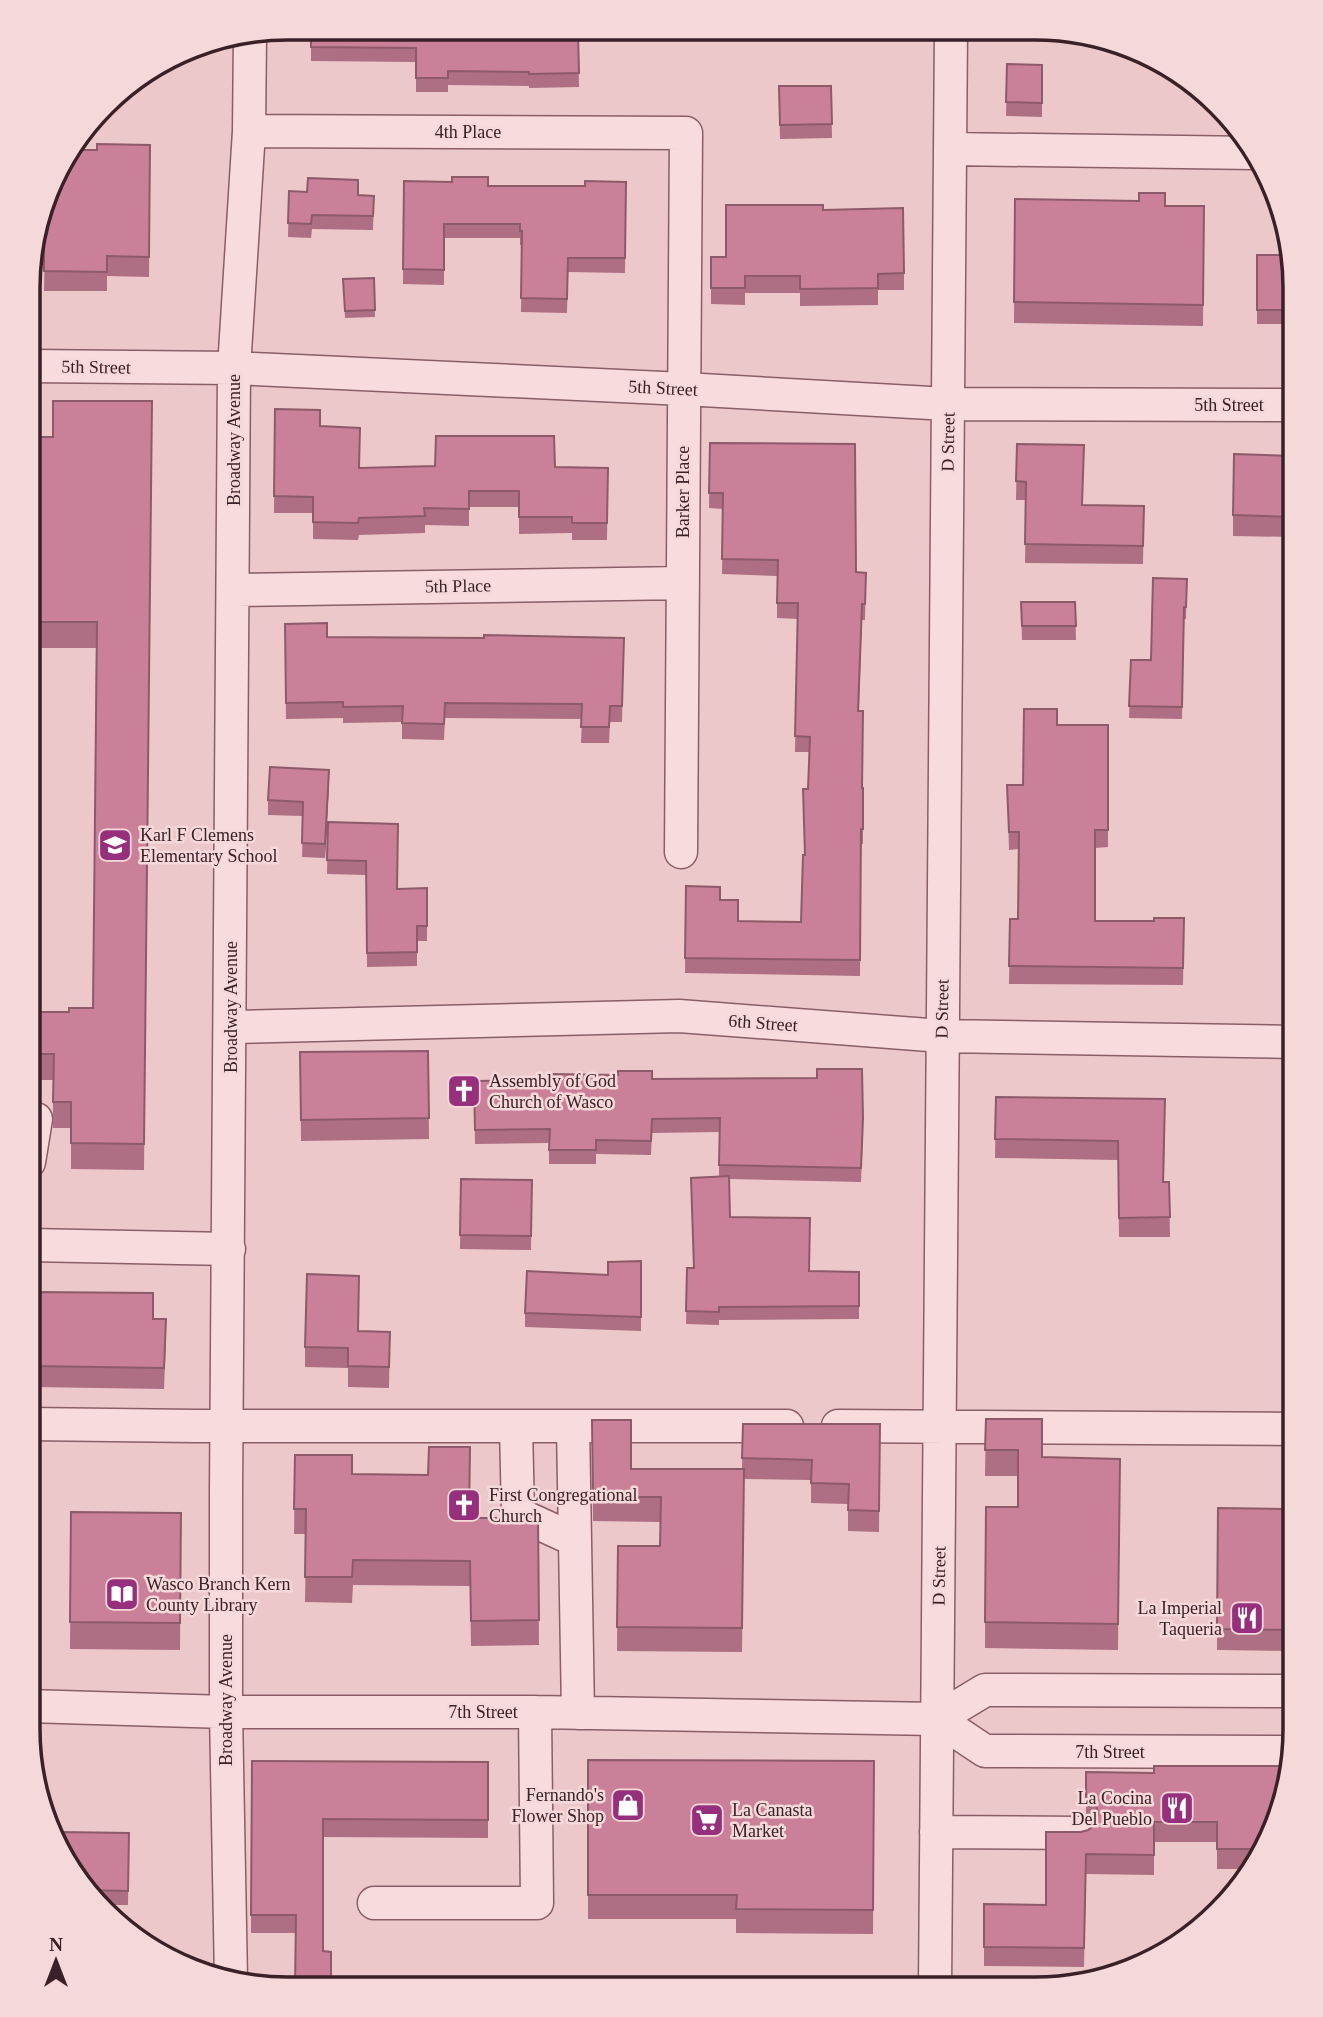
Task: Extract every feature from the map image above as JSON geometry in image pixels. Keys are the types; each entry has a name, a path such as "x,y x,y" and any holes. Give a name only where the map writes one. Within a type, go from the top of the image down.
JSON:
{"street":[{"name":"D Street","path":"935,1977 951,40"},
{"name":"Broadway Avenue","path":"231,1970 226,1712 226,1426 234,368 249,131 250,43"},
{"name":"4th Place","path":"249,131 686,133"},
{"name":"Barker Place","path":"681,852 686,133"},
{"path":"950,149 1242,153"},
{"name":"5th Street","path":"40,366 234,368 948,404 1283,405"},
{"name":"5th Place","path":"234,590 683,583"},
{"name":"6th Street","path":"231,1027 680,1016 942,1036 1283,1042"},
{"path":"40,1245 229,1249"},
{"path":"40,1424 1283,1429"},
{"path":"516,1426 518,1514 575,1539"},
{"path":"573,1426 578,1713"},
{"path":"937,1719 985,1690 1283,1692"},
{"name":"7th Street","path":"40,1706 226,1712 535,1712 937,1719 985,1751 1282,1752"},
{"path":"374,1903 537,1903 535,1712"},
{"path":"936,1832 1080,1833"}],"building":[{"path":"311,41 578,41 579,73 448,71 448,78 416,78 416,48 311,47"},
{"path":"1007,64 1042,65 1042,103 1006,102"},
{"path":"779,86 831,86 832,124 780,125"},
{"path":"97,144 150,145 149,257 107,256 107,272 44,271 45,240 59,194 83,150 97,150"},
{"path":"452,177 488,177 488,186 585,186 585,181 626,182 625,258 568,258 567,299 521,298 520,224 444,224 444,270 403,269 404,181 452,182"},
{"path":"308,178 358,180 358,195 374,196 373,216 312,215 311,224 288,223 289,191 307,192"},
{"path":"1139,193 1165,193 1165,206 1204,206 1203,305 1014,302 1015,199 1139,201"},
{"path":"726,205 823,205 823,210 903,208 904,273 878,274 878,288 800,289 800,276 745,276 745,288 711,288 711,257 726,257"},
{"path":"1257,255 1281,255 1283,310 1257,310"},
{"path":"374,278 375,310 345,311 343,279"},
{"path":"53,401 152,401 144,1144 71,1143 71,1102 53,1102 54,1054 40,1054 40,1012 69,1012 69,1008 93,1008 97,622 40,622 40,437 53,437"},
{"path":"275,409 320,410 320,426 360,428 359,468 435,466 436,436 554,436 555,467 608,468 607,523 572,523 572,517 519,517 519,491 469,491 469,509 424,508 425,516 359,518 358,523 313,522 313,497 274,496"},
{"path":"710,443 855,444 856,572 866,573 865,604 862,604 858,711 863,711 860,960 685,958 686,886 720,887 720,900 738,900 738,921 801,922 805,855 803,789 808,789 810,737 795,736 798,603 777,603 778,560 722,559 723,493 709,493"},
{"path":"1017,444 1084,445 1082,505 1144,506 1143,546 1025,544 1026,482 1016,481"},
{"path":"1234,454 1283,456 1283,517 1233,515"},
{"path":"1153,578 1187,579 1182,707 1129,706 1131,660 1151,660"},
{"path":"1021,602 1075,602 1076,626 1022,626"},
{"path":"327,623 327,637 484,638 484,635 624,638 622,706 610,706 609,727 581,727 582,704 445,703 444,724 402,723 403,706 343,707 343,702 286,703 285,624"},
{"path":"1024,709 1057,709 1057,725 1108,725 1108,830 1095,830 1095,921 1184,918 1183,968 1009,966 1010,919 1018,919 1019,832 1009,832 1007,785 1023,785"},
{"path":"270,767 329,770 325,844 302,843 303,802 268,800"},
{"path":"328,822 398,824 397,889 427,888 427,926 417,926 417,952 367,953 366,861 327,860"},
{"path":"428,1051 429,1118 301,1120 300,1052"},
{"path":"817,1069 862,1069 861,1168 719,1165 720,1118 652,1119 651,1141 596,1140 596,1150 549,1150 550,1129 475,1130 474,1081 550,1080 550,1074 618,1075 618,1071 652,1071 652,1079 817,1078"},
{"path":"996,1097 1165,1099 1163,1182 1169,1182 1170,1217 1119,1218 1118,1141 995,1139"},
{"path":"729,1176 730,1217 810,1218 809,1271 859,1272 859,1306 719,1307 719,1312 686,1311 687,1268 694,1268 691,1178"},
{"path":"461,1179 532,1180 531,1236 460,1235"},
{"path":"641,1261 641,1317 525,1313 527,1271 608,1275 608,1262"},
{"path":"307,1274 359,1276 358,1331 390,1332 389,1367 348,1366 348,1348 305,1347"},
{"path":"40,1292 153,1293 153,1319 166,1319 164,1368 40,1366"},
{"path":"986,1419 1042,1419 1042,1457 1120,1459 1118,1624 985,1622 986,1507 1018,1507 1018,1450 985,1450"},
{"path":"592,1420 631,1420 631,1469 744,1469 742,1628 617,1627 618,1546 660,1546 661,1497 593,1497"},
{"path":"743,1424 880,1424 879,1511 848,1510 849,1484 811,1483 812,1460 742,1458"},
{"path":"429,1447 470,1447 469,1518 538,1518 539,1620 471,1621 470,1561 353,1560 352,1577 305,1577 306,1509 294,1509 295,1455 352,1455 352,1474 428,1475"},
{"path":"1218,1508 1283,1509 1283,1630 1217,1629"},
{"path":"71,1512 181,1513 180,1623 70,1622"},
{"path":"588,1760 874,1761 873,1910 736,1909 737,1895 588,1895"},
{"path":"252,1761 488,1762 488,1820 323,1819 323,1951 331,1952 331,1977 295,1977 296,1915 251,1915"},
{"path":"1154,1766 1280,1766 1270,1808 1251,1849 1217,1849 1217,1822 1154,1822 1154,1855 1086,1854 1084,1948 984,1947 984,1904 1046,1905 1046,1832 1081,1832 1095,1824 1098,1814 1096,1805 1086,1797 1086,1772 1154,1773"},
{"path":"63,1832 129,1833 128,1891 101,1890 82,1866"}],"place":[{"name":"Karl F Clemens Elementary School","path":"115,845"},
{"name":"Assembly of God Church of Wasco","path":"464,1091"},
{"name":"First Congregational Church","path":"464,1505"},
{"name":"Wasco Branch Kern County Library","path":"122,1594"},
{"name":"La Imperial Taqueria","path":"1247,1618"},
{"name":"Fernando's Flower Shop","path":"628,1805"},
{"name":"La Cocina Del Pueblo","path":"1177,1808"},
{"name":"La Canasta Market","path":"707,1820"}]}
